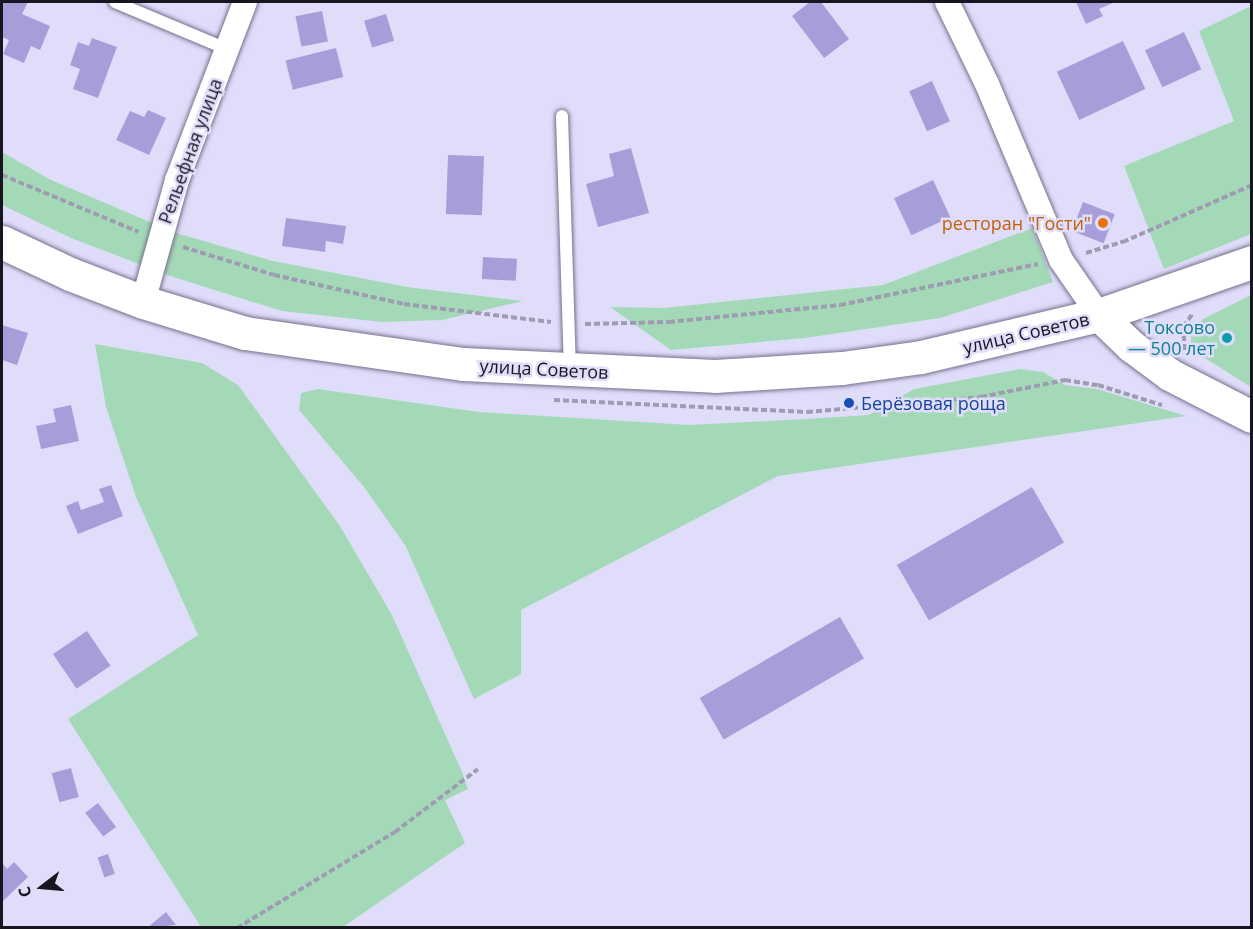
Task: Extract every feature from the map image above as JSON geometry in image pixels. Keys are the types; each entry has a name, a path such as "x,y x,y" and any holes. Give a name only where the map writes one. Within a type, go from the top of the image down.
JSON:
{"main road":[{"name":"улица Советов","path":"2,242 70,274 143,302 245,333 360,352 570,371 715,376 842,368 921,357 1099,315 1251,262"}],"street":[{"name":"Рельефная улица","path":"143,302 158,240 245,2"},
{"path":"947,2 987,84 1060,260 1099,315 1131,346 1170,375 1251,417"}],"lane":[{"path":"115,2 226,49"},
{"path":"562,116 570,371"}],"path":[{"path":"2,175 158,240 274,275 404,304 569,324 669,322 840,305 1060,260 1123,242 1251,185"},
{"path":"1189,355 1184,349 1183,327 1197,309"},
{"path":"237,927 396,832 478,769"}],"green space":[{"path":"1251,6 1251,234 1164,269 1124,166 1234,121 1199,31"},
{"path":"2,152 51,180 176,233 273,261 407,287 523,301 442,320 382,322 282,311 170,276 71,238 2,205"},
{"path":"1032,228 1053,282 940,318 805,338 671,350 610,307 664,308 883,285"},
{"path":"1251,295 1251,387 1200,355 1191,345 1191,331 1203,319"},
{"path":"95,344 202,363 238,385 340,526 392,615 462,772 468,789 445,800 465,843 343,927 201,927 68,719 198,635 136,497 106,407"},
{"path":"1020,369 1043,372 1065,385 1097,389 1186,416 778,476 521,610 521,674 474,699 405,545 364,487 299,410 301,393 318,389 479,412 689,425 806,419 869,415 914,389"}],"building":[{"path":"3,2 28,2 22,14 50,26 40,50 31,46 24,63 3,54 9,40 2,37"},
{"path":"810,2 821,2 849,39 824,58 792,16"},
{"path":"1076,2 1115,2 1099,9 1103,16 1086,24"},
{"path":"322,11 328,41 301,47 295,16"},
{"path":"386,14 394,41 372,48 364,21"},
{"path":"1184,32 1201,69 1162,87 1145,50"},
{"path":"92,38 117,47 98,98 73,89 80,69 70,65 78,42 89,46"},
{"path":"1123,41 1145,89 1079,120 1057,72"},
{"path":"336,48 343,77 293,90 286,61"},
{"path":"932,81 950,121 927,131 909,91"},
{"path":"148,110 166,118 149,155 116,140 130,111 144,117"},
{"path":"631,148 649,213 598,227 586,184 614,176 609,154"},
{"path":"448,155 484,156 482,215 446,214"},
{"path":"933,180 950,217 911,235 894,198"},
{"path":"1083,202 1115,214 1104,243 1072,231"},
{"path":"286,218 346,226 343,244 326,241 325,252 282,246"},
{"path":"483,257 517,259 516,281 482,279"},
{"path":"2,325 28,333 17,365 2,360"},
{"path":"71,405 79,441 41,449 36,426 56,422 53,409"},
{"path":"111,485 123,516 78,534 66,506 78,501 81,510 104,502 99,489"},
{"path":"1032,487 1064,542 929,620 897,565"},
{"path":"840,617 864,659 724,740 700,698"},
{"path":"87,631 110,666 76,689 53,654"},
{"path":"71,768 79,797 59,802 52,773"},
{"path":"98,803 116,827 103,837 85,813"},
{"path":"108,854 115,874 104,877 98,858"},
{"path":"14,862 28,877 2,902 2,863 7,869"},
{"path":"166,912 176,925 147,928"}],"place":[{"name":"ресторан \"Гости\"","path":"1103,223"},
{"name":"Токсово — 500 лет","path":"1227,338"},
{"name":"Берёзовая роща","path":"849,403"}]}
